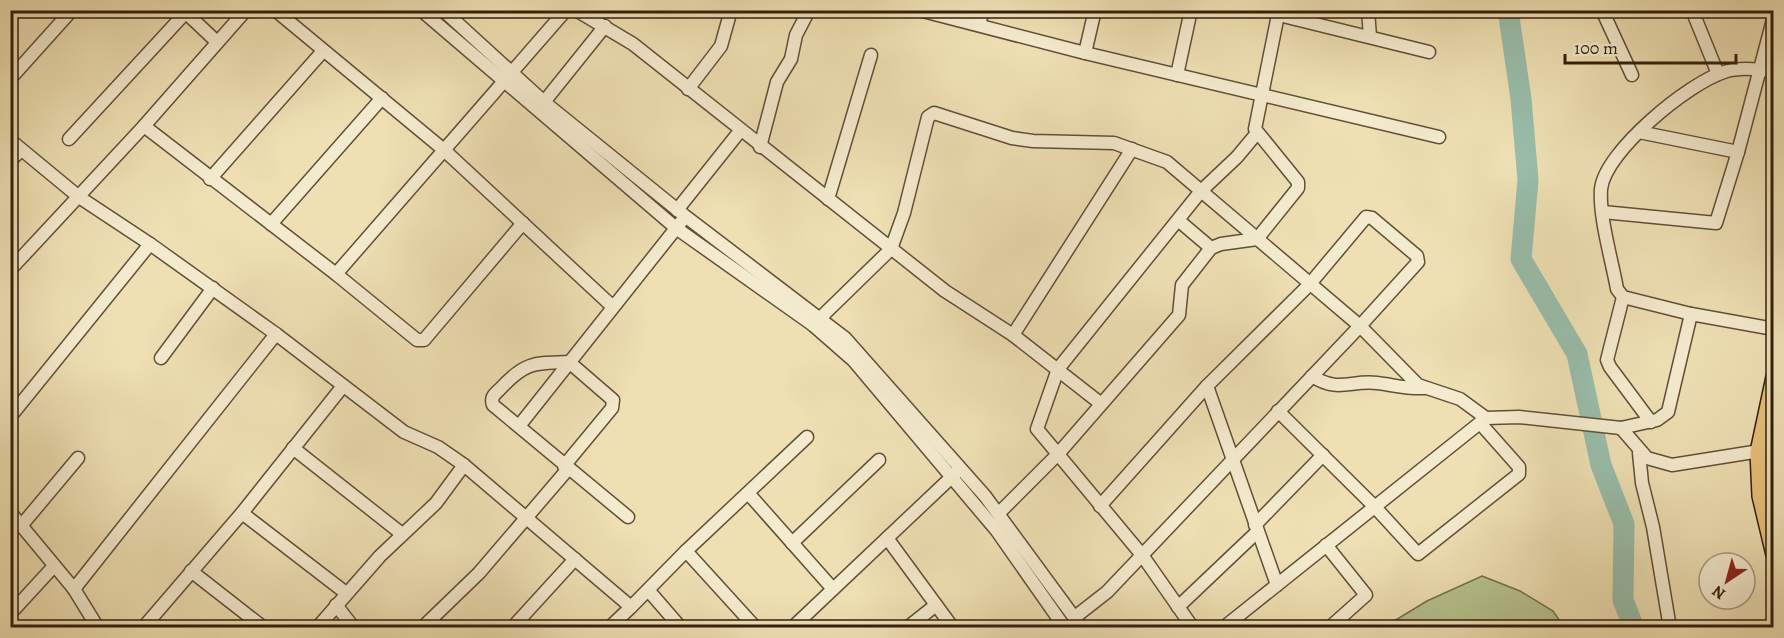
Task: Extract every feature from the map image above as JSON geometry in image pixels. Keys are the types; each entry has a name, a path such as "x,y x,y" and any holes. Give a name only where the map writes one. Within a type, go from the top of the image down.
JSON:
{"main road":[{"path":"1773,377 1770,450 1760,496 1773,555"}],"street":[{"path":"10,79 72,10"},
{"path":"10,270 79,198 246,10"},
{"path":"275,10 444,150 613,307"},
{"path":"421,10 544,102 874,369 956,472 1065,627"},
{"path":"443,10 508,76 676,228 817,322"},
{"path":"336,274 566,10"},
{"path":"576,10 633,44 760,147 945,291 1013,335 1100,403"},
{"path":"688,89 721,46 731,10"},
{"path":"760,147 777,82 791,58 796,35 805,23 809,10"},
{"path":"920,10 1085,53 1439,137"},
{"path":"979,25 983,10"},
{"path":"1085,53 1095,10"},
{"path":"1176,75 1191,10"},
{"path":"1368,10 1370,37"},
{"path":"1602,10 1632,75"},
{"path":"1692,10 1718,74"},
{"path":"69,139 185,11 217,42"},
{"path":"999,513 1058,454 1100,403 1179,315 1182,285 1211,248 1221,244 1257,240 1299,185 1257,133 1255,125 1279,13 1429,52"},
{"path":"1603,212 1716,223 1738,152 1773,16"},
{"path":"544,102 605,26"},
{"path":"210,179 323,51"},
{"path":"828,199 871,56"},
{"path":"1773,72 1760,69 1725,71 1693,87 1639,132 1611,165 1601,189 1617,289 1623,297 1691,314 1773,329"},
{"path":"270,224 382,98"},
{"path":"817,322 891,249 930,114 934,113 1000,135 1039,141 1114,143 1167,162 1360,326 1424,388"},
{"path":"144,126 336,274 417,340 421,341 523,223"},
{"path":"519,426 676,228 681,213 740,131"},
{"path":"1639,132 1738,152"},
{"path":"1193,627 1142,555 1037,429 1058,369 1201,191 1237,157 1257,133"},
{"path":"10,140 79,198 213,288 404,432 438,447 464,465 631,607"},
{"path":"1013,335 1132,149"},
{"path":"10,160 21,150"},
{"path":"956,472 999,513 1078,622 1360,326 1418,259 1372,218 1366,217 1309,285 1207,386 1100,506"},
{"path":"1178,220 1211,248"},
{"path":"10,417 150,244"},
{"path":"161,358 213,288"},
{"path":"1623,297 1607,360 1651,422"},
{"path":"1223,627 1483,420 1519,417 1618,428 1651,422 1668,412 1691,314"},
{"path":"74,589 276,334"},
{"path":"422,627 479,573 527,518 566,467 614,403 569,362 528,365 517,371 494,396 493,405 566,467 628,517"},
{"path":"1278,411 1374,506 1414,552 1421,553 1520,470 1483,420 1460,399 1424,388 1405,389 1376,383 1329,386 1312,376"},
{"path":"142,627 242,513 343,386"},
{"path":"1207,386 1276,585"},
{"path":"1618,428 1639,453 1647,458 1672,465 1770,450"},
{"path":"609,627 807,437"},
{"path":"293,448 402,534"},
{"path":"1639,453 1642,483 1653,527 1670,627"},
{"path":"1178,607 1256,528 1323,455"},
{"path":"21,526 78,458"},
{"path":"792,543 879,460"},
{"path":"317,627 402,534 436,503 464,465"},
{"path":"792,627 956,472"},
{"path":"748,493 833,589"},
{"path":"10,512 74,589 98,627"},
{"path":"242,513 346,593"},
{"path":"887,538 953,627"},
{"path":"1326,545 1366,595 1329,627"},
{"path":"686,551 756,627"},
{"path":"512,627 575,558"},
{"path":"10,614 54,566"},
{"path":"191,571 264,627"},
{"path":"649,591 681,627"},
{"path":"336,605 354,627"},
{"path":"907,627 936,605"}],"green space":[{"path":"1482,576 1520,591 1553,611 1564,627 1384,627 1427,601"}],"waterway":[{"path":"1508,10 1521,99 1528,180 1521,259 1577,354 1601,465 1624,524 1623,600 1634,628"}]}
